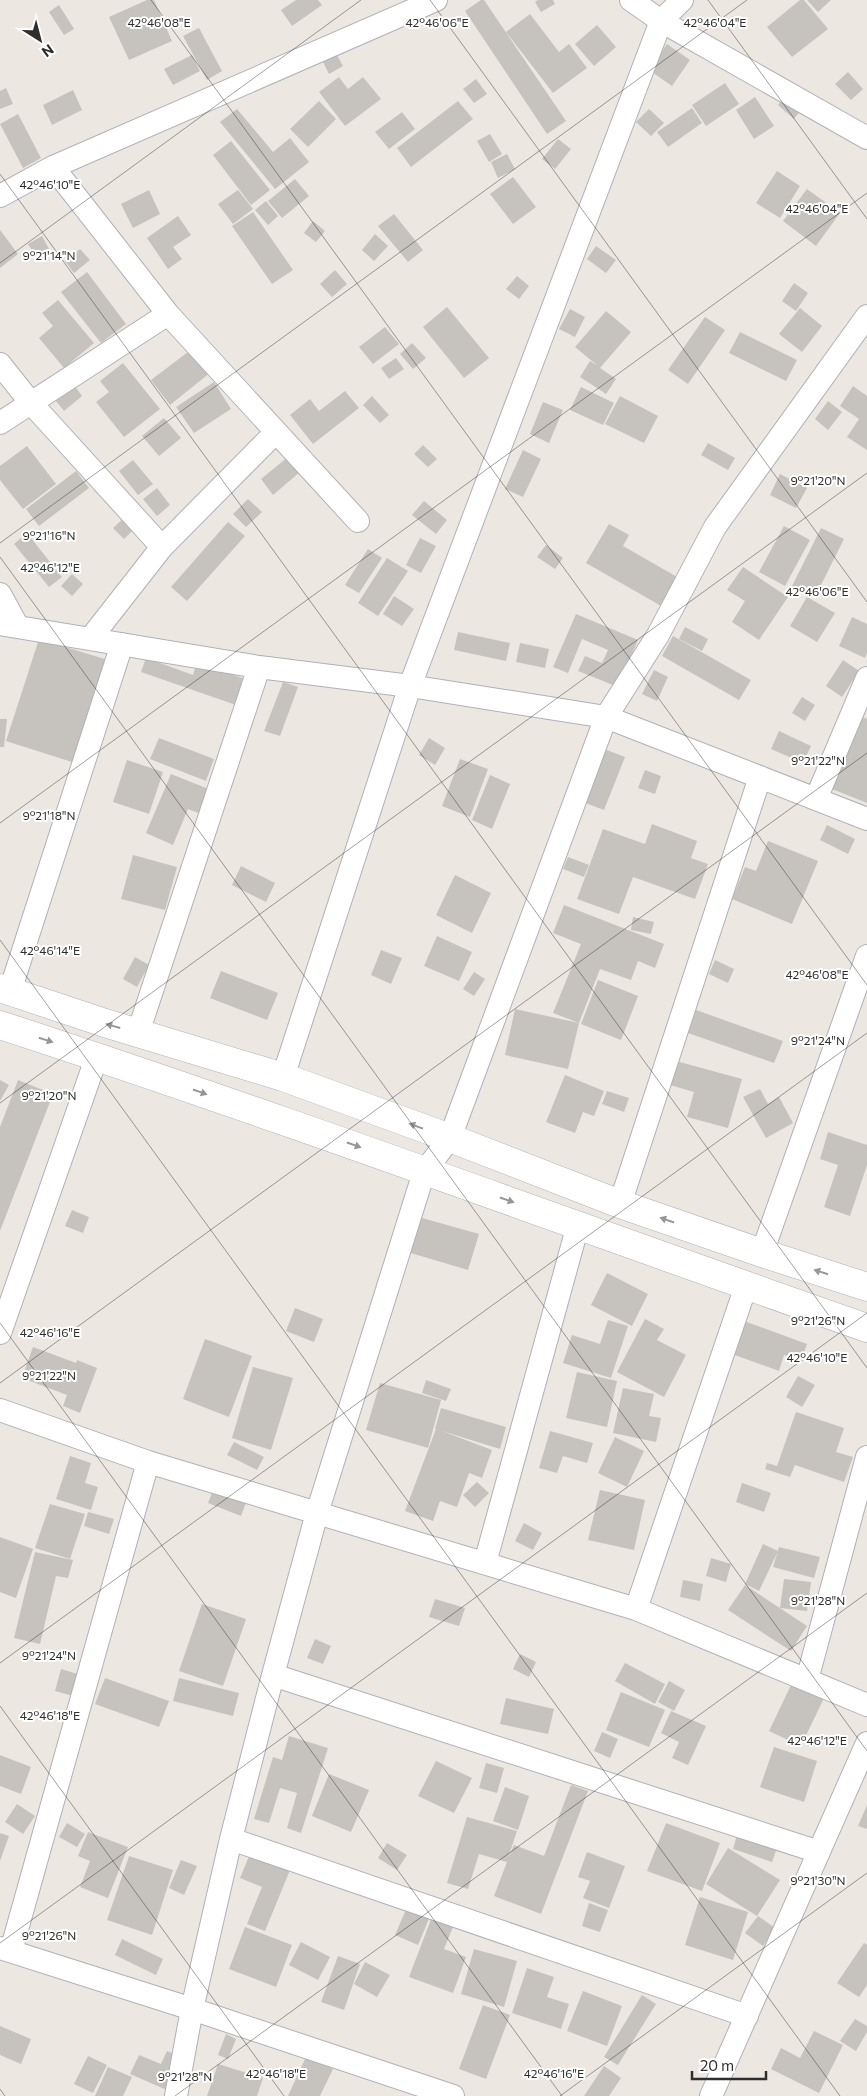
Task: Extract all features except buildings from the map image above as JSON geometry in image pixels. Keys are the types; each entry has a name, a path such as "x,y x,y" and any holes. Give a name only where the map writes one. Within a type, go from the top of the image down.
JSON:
{"main road":[{"path":"5,989 283,1078 450,1138 620,1204 867,1287"},
{"path":"0,1025 97,1056 362,1148 424,1172 867,1328"}],"street":[{"path":"0,196 53,168 436,0"},
{"path":"632,0 661,21 867,138"},
{"path":"283,1078 410,686 661,21 682,0"},
{"path":"53,168 168,314 275,433 358,521"},
{"path":"0,423 168,314"},
{"path":"176,2096 192,2009 231,1840 317,1513 424,1172 450,1138 606,717 658,635 715,527 867,316"},
{"path":"0,364 31,403 162,547"},
{"path":"90,639 162,547 275,433"},
{"path":"0,594 9,626 259,667 410,686 606,717 867,819"},
{"path":"5,989 122,644"},
{"path":"138,1033 259,667"},
{"path":"816,799 867,678"},
{"path":"620,1204 760,777"},
{"path":"762,1253 867,956"},
{"path":"0,1333 97,1056"},
{"path":"485,1564 578,1225"},
{"path":"636,1609 746,1286"},
{"path":"0,1410 148,1462 636,1609 867,1705"},
{"path":"807,1680 867,1457"},
{"path":"148,1462 5,1950 192,2009 453,2096"},
{"path":"274,1675 819,1852"},
{"path":"712,2096 867,1743"},
{"path":"231,1840 747,2016"}]}
